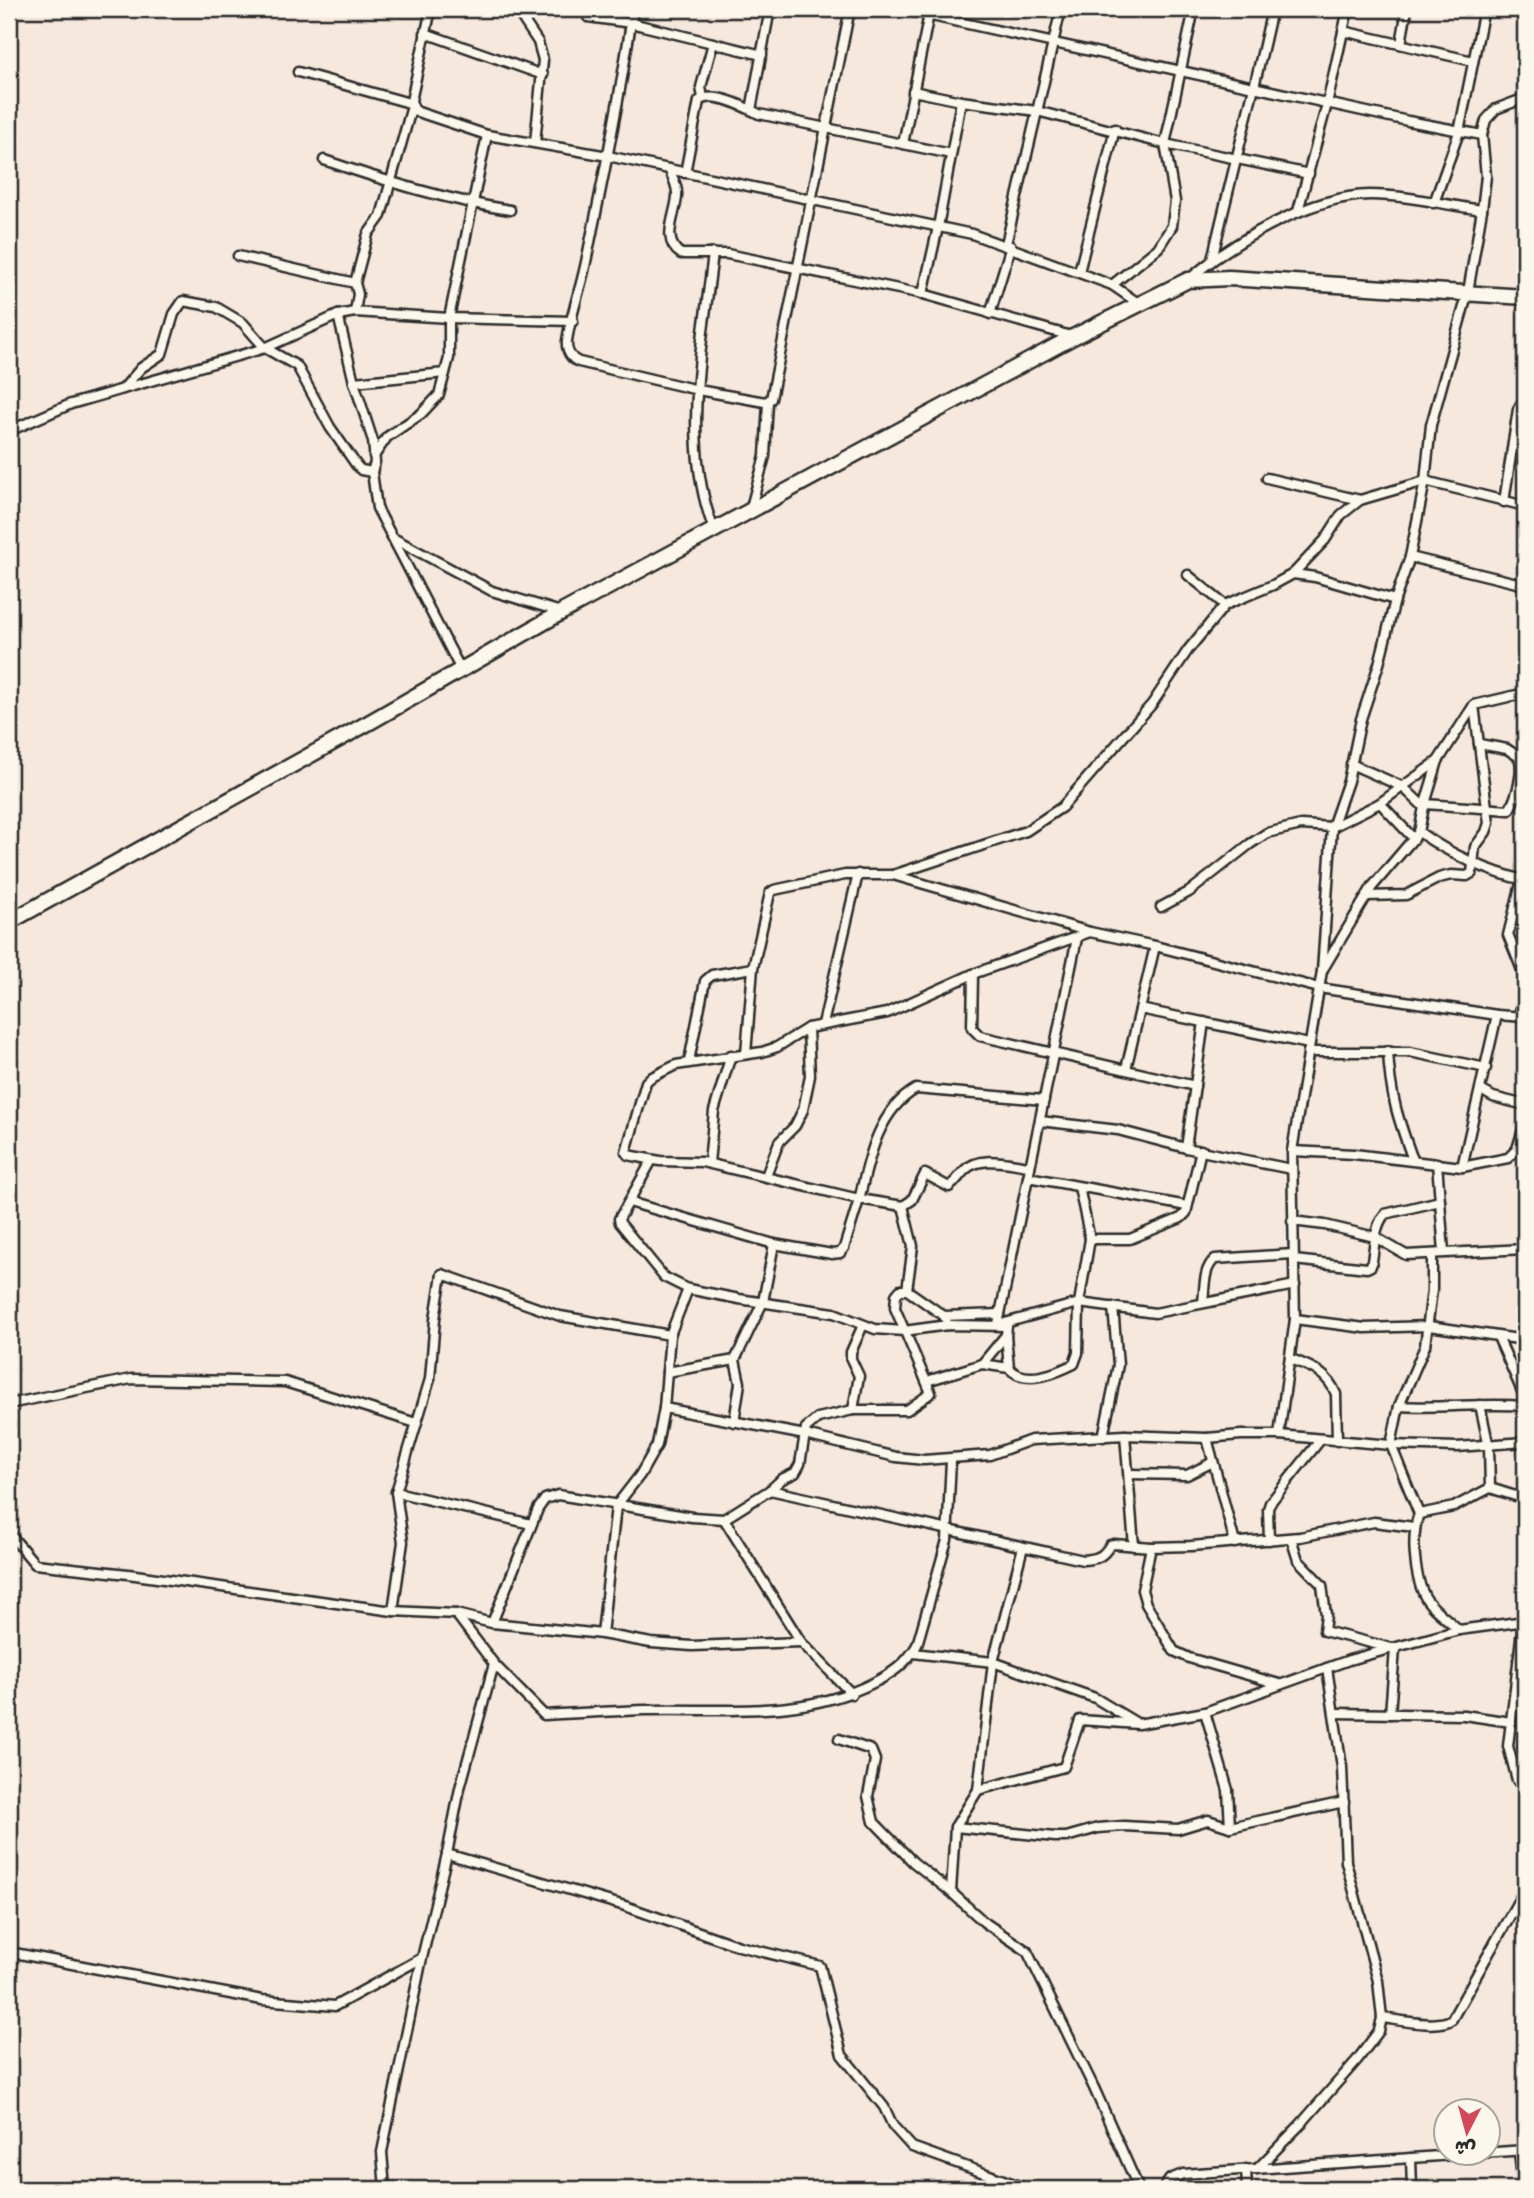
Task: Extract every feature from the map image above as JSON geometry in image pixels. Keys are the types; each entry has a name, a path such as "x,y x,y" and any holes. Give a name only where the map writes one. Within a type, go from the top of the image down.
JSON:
{"highway":[{"path":"9,922 562,612 1073,337 1188,279 1228,278 1525,297"}],"street":[{"path":"355,313 358,294 355,283 368,234 381,216 412,106 431,9"},
{"path":"516,9 542,52 543,75 535,143"},
{"path":"633,9 608,156 568,348 573,360 698,390 768,402"},
{"path":"751,110 770,9"},
{"path":"750,511 765,456 768,402 771,398 850,9"},
{"path":"900,9 929,12 1052,43 1327,104 1482,135"},
{"path":"990,314 1009,245 1061,9"},
{"path":"1112,285 1158,248 1167,238 1172,226 1175,201 1165,144 1194,9"},
{"path":"1212,260 1272,9"},
{"path":"1298,211 1327,104 1348,9"},
{"path":"1401,44 1407,9"},
{"path":"1434,203 1459,132 1484,9"},
{"path":"903,144 929,12"},
{"path":"588,17 631,23 762,55"},
{"path":"1343,31 1473,61"},
{"path":"425,33 543,75"},
{"path":"703,98 701,88 713,43"},
{"path":"298,72 406,102 418,113 487,135 608,156 938,227 1009,245 1112,285 1138,303"},
{"path":"913,91 961,101 1037,111 1165,144 1309,174"},
{"path":"703,98 734,102 759,114 951,155"},
{"path":"685,173 699,101 703,98"},
{"path":"1279,1435 1296,1319 1292,1151 1322,971 1332,827 1361,719 1380,664 1395,600 1410,557 1425,481 1431,425 1468,292 1486,176 1482,135 1486,120 1496,109 1523,98 1525,107"},
{"path":"923,294 961,101"},
{"path":"1079,272 1115,129"},
{"path":"374,456 387,437 421,414 439,395 449,358 449,318 487,135"},
{"path":"324,160 390,182 471,204 510,210"},
{"path":"669,169 677,194 670,230 677,252 688,256 713,253 923,294 1073,337"},
{"path":"1188,279 1212,260 1298,211 1331,200 1370,195 1482,210"},
{"path":"713,253 695,427 702,497 714,530"},
{"path":"238,256 355,283"},
{"path":"122,390 141,368 162,354 174,314 183,301 216,307 243,323 265,348 296,366 330,427 357,466 361,470 372,472"},
{"path":"9,431 71,404 265,348 338,315 355,313 573,321"},
{"path":"338,315 354,382 373,441 372,472 377,508 461,670"},
{"path":"354,382 445,373"},
{"path":"1504,502 1518,409 1525,398"},
{"path":"1267,478 1360,500"},
{"path":"893,876 1026,831 1062,807 1152,704 1188,650 1225,605 1293,574 1333,530 1341,515 1360,500 1425,481 1525,506"},
{"path":"395,539 492,591 562,612"},
{"path":"1410,557 1525,585"},
{"path":"1293,574 1315,577 1395,600"},
{"path":"1188,575 1225,605"},
{"path":"1322,971 1367,895 1416,836 1438,761 1474,705 1525,693"},
{"path":"1367,895 1401,896 1445,876 1470,875 1475,847 1488,827 1474,705"},
{"path":"1351,764 1403,787 1424,806 1508,810 1514,801 1523,763 1515,752 1479,744"},
{"path":"1161,907 1189,892 1267,833 1301,825 1332,827 1380,803 1438,761"},
{"path":"746,1054 753,968 770,893 832,877 858,874 893,876 1090,932 1319,988 1523,1018 1524,975 1507,935 1524,880 1416,836 1380,803"},
{"path":"823,1024 858,874"},
{"path":"1030,1167 986,1161 965,1170 958,1181 949,1187 926,1174 912,1200 903,1206 859,1199 709,1164 652,1160 628,1155 626,1152 644,1087 650,1077 689,1061 769,1050 808,1028 887,1013 973,974 1090,932"},
{"path":"1010,1368 1000,1314 1077,938"},
{"path":"1126,1069 1155,946"},
{"path":"689,1061 705,981 712,975 753,968"},
{"path":"973,974 974,1032 980,1036 1195,1086"},
{"path":"1140,1009 1308,1048 1410,1052 1486,1068"},
{"path":"1462,1167 1497,1015"},
{"path":"1186,1147 1203,1022"},
{"path":"766,1176 779,1142 795,1126 803,1110 810,1076 808,1028"},
{"path":"1388,1051 1390,1087 1413,1160"},
{"path":"709,1164 714,1111 731,1055"},
{"path":"629,1202 774,1244 840,1253 844,1248 859,1199 869,1155 896,1105 916,1089 1044,1100"},
{"path":"1481,1090 1493,1097 1525,1105"},
{"path":"1477,1099 1493,1097"},
{"path":"1040,1121 1118,1130 1291,1168"},
{"path":"1292,1151 1354,1154 1462,1167 1508,1158 1517,1149 1525,1123"},
{"path":"1090,1239 1130,1239 1181,1218 1186,1213 1201,1150"},
{"path":"652,1160 619,1219 622,1227 664,1277 688,1289 834,1313 863,1325 904,1331 948,1325 1004,1329 1079,1303 1155,1313 1295,1285"},
{"path":"1437,1163 1444,1252"},
{"path":"1028,1177 1187,1206"},
{"path":"927,1381 982,1364 1010,1368 1020,1376 1045,1375 1074,1364 1078,1353 1079,1303 1090,1239 1079,1188"},
{"path":"1203,1302 1206,1272 1215,1259 1294,1257 1367,1268 1371,1266 1375,1237 1385,1213 1440,1201"},
{"path":"903,1206 913,1246 907,1290"},
{"path":"1292,1221 1325,1225 1375,1237 1406,1255 1525,1249"},
{"path":"734,1422 740,1383 735,1360 763,1302 774,1244"},
{"path":"1432,1254 1429,1326 1421,1357 1399,1406 1391,1445 1419,1514 1414,1527 1414,1540 1423,1594 1459,1630"},
{"path":"393,1611 403,1542 396,1492 430,1379 442,1274 560,1316 670,1335"},
{"path":"602,1634 616,1506 653,1454 664,1408 670,1335 688,1289"},
{"path":"492,1623 531,1524 545,1499 558,1495 692,1517 724,1519 799,1468 807,1426 818,1418 853,1410 907,1410 931,1393 895,1308 896,1294 900,1290 907,1290 944,1316 948,1325"},
{"path":"1103,1437 1118,1365 1113,1307"},
{"path":"944,1316 1000,1314"},
{"path":"1296,1319 1365,1328 1429,1326 1525,1340"},
{"path":"853,1410 859,1376 852,1352 863,1325"},
{"path":"982,1364 1004,1329"},
{"path":"1498,1337 1525,1398"},
{"path":"1291,1359 1320,1371 1333,1387 1336,1394 1337,1441"},
{"path":"667,1372 735,1360"},
{"path":"9,1404 131,1379 285,1382 416,1423"},
{"path":"1480,1405 1489,1447 1490,1488"},
{"path":"1399,1406 1525,1406"},
{"path":"664,1408 805,1435 896,1457 924,1460 989,1455 1031,1440 1125,1435 1207,1438 1279,1435 1391,1445 1489,1447 1525,1442"},
{"path":"1125,1435 1135,1546"},
{"path":"1207,1438 1235,1543"},
{"path":"1269,1540 1270,1503 1321,1439"},
{"path":"456,1614 494,1664 544,1715 648,1710 777,1710 811,1705 852,1694 894,1672 913,1653 917,1645 949,1530 951,1460"},
{"path":"1129,1475 1187,1475 1213,1462"},
{"path":"1419,1514 1454,1507 1490,1488 1525,1499"},
{"path":"770,1490 1083,1560 1102,1556 1110,1545 1151,1547 1235,1543 1291,1538 1374,1522 1414,1527"},
{"path":"396,1492 531,1524"},
{"path":"724,1519 801,1642 852,1694"},
{"path":"9,1533 35,1564 128,1574 393,1611 456,1614 492,1623 602,1634 651,1643 692,1646 801,1642"},
{"path":"1291,1538 1298,1560 1322,1585 1326,1615 1324,1631 1395,1649"},
{"path":"951,1892 955,1827 978,1790 993,1662 1023,1547"},
{"path":"1151,1547 1142,1590 1146,1604 1174,1651 1189,1658 1280,1684"},
{"path":"1525,1605 1521,1674 1508,1746 1517,1780 1525,1790"},
{"path":"978,1790 1064,1767 1080,1720 1138,1724 1205,1712 1327,1668 1459,1630 1524,1621"},
{"path":"1390,1714 1395,1649"},
{"path":"913,1653 993,1662 1095,1698 1138,1724"},
{"path":"385,2189 382,2152 422,1958 460,1787 494,1664"},
{"path":"1257,2169 1357,2060 1379,2031 1382,2018 1378,1981 1346,1862 1344,1802 1335,1713 1327,1668"},
{"path":"1205,1712 1228,1790 1230,1827"},
{"path":"1335,1713 1464,1715 1511,1722"},
{"path":"839,1739 871,1751 875,1760 868,1796 874,1822 913,1862 984,1922 1027,1951 1094,2088 1139,2189"},
{"path":"955,1827 1055,1837 1066,1837 1098,1828 1124,1826 1178,1829 1208,1820 1230,1827 1344,1802"},
{"path":"447,1854 625,1906 739,1946 820,1966 842,2055 884,2107 893,2126 912,2147 1028,2189"},
{"path":"1382,2018 1446,2023 1452,2019 1525,1889"},
{"path":"9,1952 262,2000 335,2006 422,1958"},
{"path":"1163,2189 1170,2179 1184,2174 1522,2150 1523,2189"},
{"path":"1412,2158 1412,2189"},
{"path":"1245,2169 1247,2189"}]}
